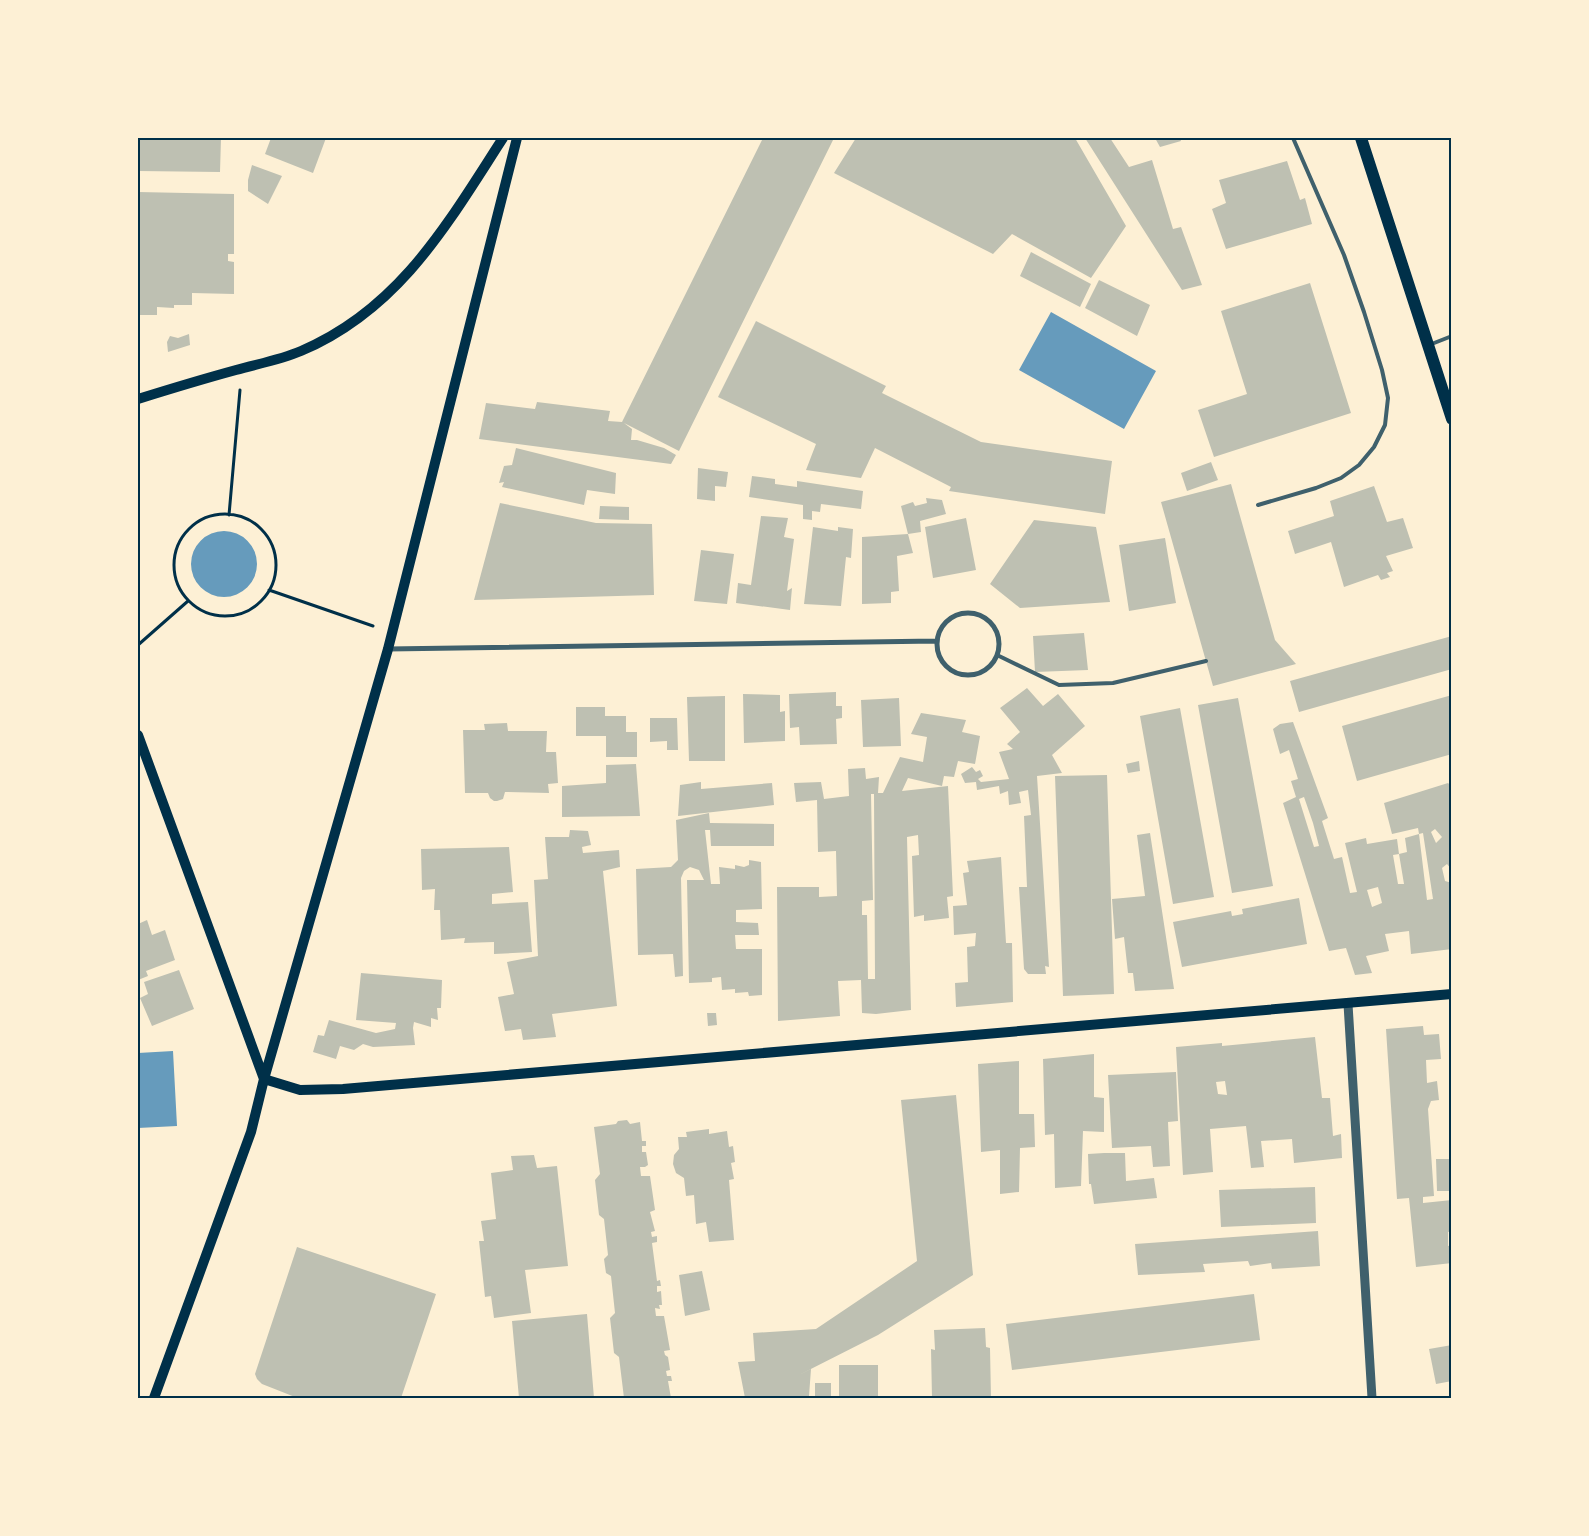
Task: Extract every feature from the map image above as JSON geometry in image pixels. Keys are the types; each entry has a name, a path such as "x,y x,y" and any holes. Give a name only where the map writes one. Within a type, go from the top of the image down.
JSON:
{"main road":[{"path":"138,399 301,351 346,326 388,294 412,270 438,237 503,138"},
{"path":"154,1398 251,1132 264,1079 388,649 517,138"},
{"path":"1362,138 1427,346 1452,419"},
{"path":"138,735 264,1079"},
{"path":"264,1079 300,1090 343,1089 1452,994"}],"street":[{"path":"969,612 980,615 990,622 997,632 999,644 996,655 991,665 982,672 961,674 951,670 943,662 938,652 936,641 940,630 947,620 957,614 969,612"},
{"path":"388,649 936,641"},
{"path":"1348,1004 1372,1398"}],"lane":[{"path":"1258,505 1316,488 1341,478 1358,465 1374,447 1385,425 1388,398 1382,370 1344,255 1292,138"},
{"path":"1427,346 1452,336"},
{"path":"996,655 1059,685 1113,683 1206,661"}],"path":[{"path":"229,515 241,394 236,370"},
{"path":"219,514 235,515 251,521 264,533 273,548 276,566 273,583 269,590 264,598 251,610 235,616 218,616 201,610 188,601 179,587 174,571 174,556 180,540 190,528 203,518 219,514"},
{"path":"269,590 392,633"},
{"path":"138,645 188,601"}],"water":[{"path":"1051,312 1156,371 1124,429 1019,370"},
{"path":"224,531 237,533 252,546 255,551 257,564 255,577 242,592 237,595 224,597 211,595 196,582 193,577 191,564 193,551 206,536 211,533"},
{"path":"173,1051 177,1126 138,1128 138,1053"}],"building":[{"path":"138,138 221,138 220,172 138,171"},
{"path":"271,138 326,138 313,173 265,154"},
{"path":"763,138 834,138 679,451 624,423 632,429 631,440 664,448 676,455 671,464 479,439 486,403 535,409 537,402 610,411 608,421 622,422"},
{"path":"856,138 1075,138 1126,226 1091,278 1012,234 993,254 834,173"},
{"path":"1085,138 1110,138 1129,167 1152,160 1173,229 1181,227 1202,285 1182,290"},
{"path":"1155,138 1180,138 1181,141 1160,147"},
{"path":"1287,161 1300,200 1305,198 1312,224 1226,249 1212,209 1226,203 1219,180"},
{"path":"252,165 282,176 268,204 248,191 248,180"},
{"path":"138,192 234,194 234,254 228,254 228,261 234,262 234,294 192,293 192,305 174,305 174,308 157,307 157,315 138,315"},
{"path":"1031,252 1091,284 1080,307 1020,276"},
{"path":"1099,280 1150,305 1137,336 1085,308"},
{"path":"1310,283 1351,413 1214,457 1198,410 1247,394 1221,311"},
{"path":"756,321 886,386 882,393 981,442 1112,461 1105,514 949,491 951,487 875,448 861,478 806,470 816,444 718,397"},
{"path":"189,334 190,345 168,352 167,342 170,336 178,338"},
{"path":"516,448 616,473 615,494 587,490 584,505 502,487 504,482 499,483 504,466 512,465"},
{"path":"1211,462 1218,480 1187,491 1181,473"},
{"path":"698,468 728,472 726,487 715,486 715,501 697,499"},
{"path":"752,476 775,479 775,484 797,487 797,481 863,491 861,509 821,504 820,512 812,511 812,520 803,519 803,505 749,497"},
{"path":"1231,484 1275,640 1296,664 1213,686 1161,502"},
{"path":"1374,486 1387,522 1403,518 1413,548 1386,556 1393,571 1387,573 1390,577 1381,580 1378,575 1344,587 1331,542 1295,554 1288,531 1334,516 1330,501"},
{"path":"926,498 942,500 946,514 920,521 921,532 908,534 901,506 913,502 915,506 927,503"},
{"path":"500,503 596,523 652,524 654,595 474,600"},
{"path":"600,506 629,507 629,520 599,519"},
{"path":"761,516 788,518 784,537 794,539 787,591 792,588 790,610 736,603 738,583 751,585"},
{"path":"966,518 976,570 933,578 925,527"},
{"path":"1034,520 1096,527 1110,602 1020,608 990,584"},
{"path":"813,527 838,531 838,527 853,529 851,558 846,557 841,606 804,604"},
{"path":"908,534 913,553 897,556 899,591 891,592 891,603 862,604 862,537"},
{"path":"1165,538 1176,603 1129,611 1119,545"},
{"path":"701,550 734,554 727,604 694,601"},
{"path":"1084,633 1088,670 1035,672 1033,636"},
{"path":"1452,636 1452,669 1299,712 1290,681"},
{"path":"1027,688 1043,706 1058,694 1085,726 1052,755 1062,773 1037,776 1049,967 1045,966 1046,974 1028,974 1024,969 1019,887 1027,887 1024,816 1031,815 1028,790 1019,792 1021,803 1009,805 1008,791 1000,794 999,786 977,790 976,782 965,783 961,774 972,767 976,772 980,770 983,776 978,779 981,782 1009,779 999,752 1013,749 1007,744 1020,732 1000,708"},
{"path":"836,692 836,706 842,706 842,718 836,719 837,744 800,745 799,727 790,728 789,694"},
{"path":"743,694 780,695 780,712 785,711 785,741 744,743"},
{"path":"1452,695 1452,754 1357,781 1342,726"},
{"path":"725,696 725,761 689,761 687,697"},
{"path":"899,698 901,746 863,747 861,700"},
{"path":"1238,698 1273,886 1232,893 1198,705"},
{"path":"576,707 605,707 605,716 626,716 626,732 637,732 637,757 606,757 606,736 576,736"},
{"path":"1180,708 1214,897 1173,904 1140,716"},
{"path":"921,713 966,720 962,732 980,736 975,764 958,761 954,777 944,776 942,786 908,778 902,791 948,786 953,896 947,897 949,918 924,921 924,915 914,917 912,856 919,855 918,835 907,837 911,1010 876,1014 862,1013 861,980 838,981 840,1016 778,1021 777,887 819,887 819,897 837,896 836,851 818,852 817,800 796,802 794,783 821,782 824,799 849,796 848,769 865,768 866,779 879,777 878,793 883,793 900,757 923,762 927,737 911,734","holes":["871,794 874,794 875,979 868,979 867,915 862,915 862,901 873,900"]},
{"path":"650,718 677,718 678,750 667,750 667,741 650,742"},
{"path":"1293,722 1328,818 1322,821 1334,859 1342,857 1350,893 1357,892 1345,843 1366,838 1367,844 1397,839 1399,854 1407,852 1405,838 1419,834 1418,828 1392,834 1384,803 1448,783 1452,787 1452,870 1447,864 1442,868 1445,881 1452,883 1452,949 1411,954 1409,931 1385,934 1389,951 1366,956 1372,973 1355,975 1346,948 1329,951 1283,803 1296,797 1291,781 1298,779 1289,750 1280,754 1273,729 1280,724","holes":["1304,797 1313,823 1319,846 1314,847 1299,799","1435,829 1442,837 1436,843 1431,832","1423,833 1433,899 1427,900 1419,834","1399,854 1404,884 1398,884 1393,855","1378,887 1382,903 1372,907 1367,890"]},
{"path":"507,723 508,731 547,731 546,752 556,752 558,783 548,784 549,793 505,792 503,799 497,801 490,798 488,793 465,793 463,730 485,730 484,724"},
{"path":"1139,761 1140,771 1128,773 1126,764"},
{"path":"636,764 640,816 562,817 562,786 606,783 606,765"},
{"path":"1107,775 1114,994 1063,996 1055,776"},
{"path":"701,782 701,789 772,783 774,805 678,816 680,785"},
{"path":"709,813 710,823 774,824 774,846 711,846 710,830 705,830 711,884 720,884 719,867 735,869 735,865 744,867 749,865 749,860 761,862 762,909 736,910 736,922 758,923 759,935 735,935 736,949 762,949 762,995 749,996 748,992 735,993 735,989 722,990 721,977 712,978 712,982 689,983 687,880 704,880 699,870 690,867 684,871 681,878 683,976 675,977 673,954 638,955 636,869 671,867 678,860 676,820"},
{"path":"570,830 588,831 591,845 582,847 583,853 619,850 620,867 603,871 617,1006 552,1014 556,1037 523,1040 521,1029 505,1031 498,997 514,994 507,962 538,956 534,880 548,879 545,837 569,837"},
{"path":"1150,833 1174,989 1135,991 1133,973 1128,973 1124,937 1115,939 1112,899 1145,896 1137,835"},
{"path":"509,847 513,892 492,894 492,904 528,902 532,952 494,954 494,942 464,943 465,938 441,940 440,910 434,910 435,889 422,890 421,849"},
{"path":"1001,857 1006,943 1012,943 1013,1002 956,1007 955,983 968,982 967,947 975,946 976,933 954,935 953,906 967,905 963,873 969,872 967,861"},
{"path":"1299,898 1307,944 1182,967 1173,922 1231,911 1232,916 1243,914 1242,909"},
{"path":"147,920 152,935 165,930 175,960 146,971 148,976 138,980 138,924"},
{"path":"179,970 194,1009 152,1026 140,998 148,994 144,982"},
{"path":"361,973 442,980 441,1008 437,1008 438,1020 431,1018 431,1027 414,1022 415,1045 373,1047 363,1044 354,1050 340,1046 336,1059 313,1052 318,1035 324,1036 329,1020 376,1033 395,1029 396,1023 356,1020"},
{"path":"707,1013 716,1013 717,1025 708,1026"},
{"path":"1423,1026 1424,1035 1439,1034 1441,1059 1426,1060 1427,1083 1437,1081 1439,1100 1431,1101 1428,1109 1434,1196 1423,1197 1423,1203 1452,1200 1452,1231 1448,1232 1448,1246 1452,1245 1452,1263 1416,1267 1409,1198 1397,1199 1386,1029"},
{"path":"1315,1037 1322,1098 1330,1098 1333,1136 1341,1134 1342,1158 1294,1163 1292,1139 1261,1141 1264,1167 1251,1168 1246,1126 1210,1129 1213,1172 1183,1175 1176,1047 1222,1043 1222,1046","holes":["1225,1081 1227,1095 1218,1094 1216,1082"]},
{"path":"1094,1054 1094,1097 1104,1098 1104,1132 1083,1131 1081,1186 1055,1188 1054,1134 1045,1135 1043,1059"},
{"path":"1019,1061 1019,1114 1034,1114 1035,1147 1020,1148 1019,1192 1000,1194 1000,1150 981,1152 978,1064"},
{"path":"1176,1072 1178,1121 1168,1122 1170,1166 1153,1167 1151,1146 1112,1148 1108,1075"},
{"path":"956,1095 973,1275 878,1335 799,1375 811,1369 809,1396 804,1398 745,1398 738,1362 755,1361 753,1333 816,1329 917,1261 901,1100"},
{"path":"627,1120 630,1124 640,1122 642,1141 646,1141 646,1146 642,1146 642,1152 646,1152 648,1165 640,1167 641,1176 650,1176 655,1210 650,1212 655,1231 651,1232 652,1237 657,1236 657,1242 652,1243 657,1281 660,1280 661,1286 657,1286 657,1292 661,1291 662,1305 659,1305 660,1309 655,1308 656,1316 664,1316 670,1350 664,1351 668,1357 670,1370 666,1371 667,1376 671,1376 672,1381 668,1381 671,1398 624,1398 619,1357 614,1353 610,1318 615,1313 611,1276 606,1273 604,1259 608,1255 604,1219 599,1215 595,1180 600,1174 594,1127 616,1124 618,1121"},
{"path":"709,1129 709,1134 727,1131 729,1147 733,1146 735,1162 731,1163 734,1179 729,1180 734,1240 709,1242 706,1222 696,1224 694,1195 686,1196 684,1178 676,1173 673,1164 674,1155 679,1149 678,1137 687,1137 686,1132"},
{"path":"1125,1153 1126,1181 1154,1178 1157,1198 1094,1204 1091,1184 1089,1184 1088,1154"},
{"path":"534,1155 537,1168 557,1166 568,1266 525,1270 531,1313 494,1318 491,1296 485,1297 479,1241 484,1241 481,1221 496,1219 491,1173 513,1170 511,1156"},
{"path":"1436,1159 1452,1159 1452,1191 1437,1191"},
{"path":"1315,1187 1316,1223 1221,1227 1219,1190"},
{"path":"1318,1231 1320,1266 1272,1269 1271,1263 1250,1266 1248,1261 1203,1264 1205,1272 1138,1275 1135,1244"},
{"path":"297,1247 436,1294 401,1398 294,1398 262,1384 257,1379 255,1374"},
{"path":"702,1271 710,1310 685,1316 679,1275"},
{"path":"1254,1294 1260,1340 1012,1370 1006,1324"},
{"path":"587,1314 594,1398 519,1398 512,1321"},
{"path":"985,1328 986,1347 990,1348 991,1398 932,1398 931,1349 935,1350 934,1330"},
{"path":"1452,1345 1452,1381 1436,1384 1429,1349"},
{"path":"839,1365 878,1365 878,1398 839,1398"},
{"path":"815,1383 831,1383 831,1398 815,1398"}]}
